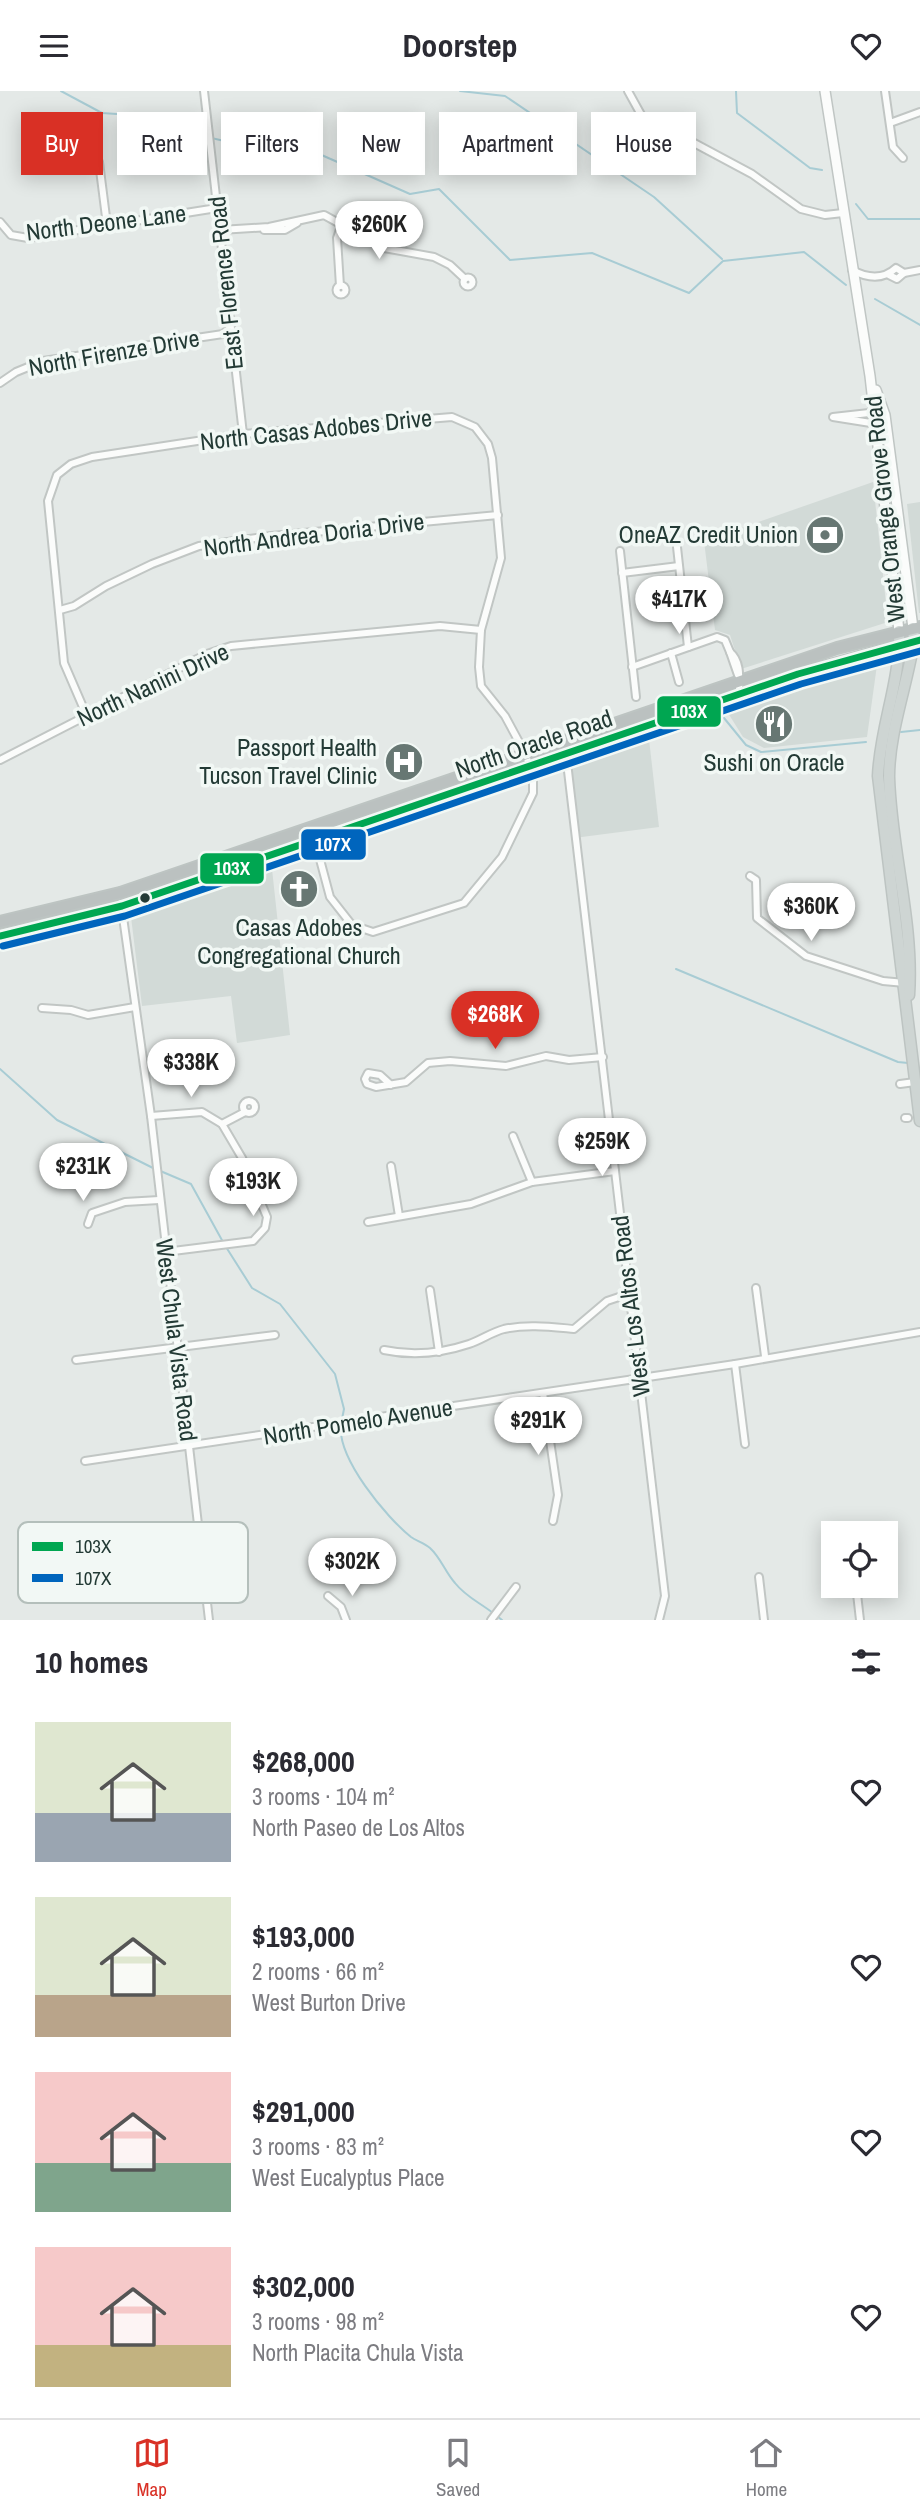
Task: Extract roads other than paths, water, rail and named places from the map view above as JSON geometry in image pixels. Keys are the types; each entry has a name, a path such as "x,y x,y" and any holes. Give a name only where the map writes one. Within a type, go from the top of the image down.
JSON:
{"highway":[{"name":"North Oracle Road","path":"0,922 120,893 526,755 738,679 916,627"},
{"name":"North Oracle Road","path":"0,936 122,906 316,842 739,695 917,641"}],"main road":[{"name":"West Orange Grove Road","path":"825,91 852,271 916,627 917,641 892,743 889,776 908,1017 916,1042 915,1082 920,1121"},
{"name":"West Orange Grove Road","path":"881,424 900,645 895,687 880,744 878,776 907,983"}],"street":[{"name":"East Florence Road","path":"204,91 243,434"},
{"path":"628,91 637,111 648,123 681,136 752,174 801,209 825,215 843,213"},
{"path":"885,91 893,147 904,158"},
{"path":"890,124 920,112"},
{"path":"101,175 107,225"},
{"name":"North Deone Lane","path":"0,222 11,235 28,238 217,208"},
{"path":"220,230 285,230 301,220 324,215 384,248 434,257 450,265 465,279"},
{"path":"340,286 337,237 342,224"},
{"path":"852,271 867,278 889,275 895,268 904,272 920,270"},
{"path":"856,292 867,278"},
{"name":"North Firenze Drive","path":"0,383 16,372 43,361 223,334 230,328"},
{"path":"879,412 833,417 881,424"},
{"name":"North Casas Adobes Drive","path":"86,714 64,663 48,501 57,475 71,464 92,457 243,434 452,417 475,427 488,444 501,558 481,630 481,686 505,716 526,755 533,793 502,857 464,903 453,909 373,932 358,929 330,897 312,829"},
{"name":"North Andrea Doria Drive","path":"60,610 74,606 106,586 152,564 199,546 271,535 498,515"},
{"path":"677,547 688,647"},
{"path":"620,551 636,697"},
{"path":"622,573 679,566"},
{"name":"North Nanini Drive","path":"0,760 207,654 231,646 440,626 481,630"},
{"path":"632,667 712,638 723,639 736,657 739,695"},
{"path":"671,653 679,682"},
{"name":"West Los Altos Road","path":"565,741 665,1596 659,1620"},
{"path":"750,876 756,880 757,918 806,956 883,981 907,983"},
{"name":"West Chula Vista Road","path":"120,893 150,1116 198,1522"},
{"path":"42,1007 88,1015 135,1007"},
{"path":"391,1085 406,1081 428,1063 450,1061 506,1066 546,1056 569,1060 603,1057"},
{"path":"900,1084 915,1082"},
{"path":"150,1116 202,1112 222,1124 267,1217 265,1228 253,1241 165,1252"},
{"path":"222,1124 244,1112"},
{"path":"513,1136 533,1182"},
{"path":"391,1165 399,1216"},
{"path":"368,1222 471,1204 533,1182 615,1171"},
{"path":"88,1224 92,1213 116,1205 126,1208 136,1203 159,1200"},
{"path":"756,1288 765,1356"},
{"path":"430,1290 439,1352"},
{"path":"384,1350 399,1354 439,1352 469,1344 503,1329 537,1326 574,1329 607,1301 628,1294"},
{"name":"North Pomelo Avenue","path":"85,1461 735,1364 765,1356 920,1332"},
{"path":"76,1360 275,1335"},
{"path":"735,1364 745,1444"},
{"path":"542,1393 558,1495 553,1521"},
{"path":"759,1577 764,1620"},
{"path":"491,1620 516,1587"},
{"path":"328,1595 341,1607 346,1620"},
{"path":"857,1598 860,1620"}],"waterway":[{"path":"61,91 102,113 175,118 194,134 285,155 317,153 410,194 439,189 510,260 592,253 689,293 723,261 804,252 846,285"},
{"path":"460,91 505,96 654,197 722,259"},
{"path":"736,91 737,113 810,168 822,170"},
{"path":"856,204 868,219 920,219"},
{"path":"875,299 920,325"},
{"path":"724,718 746,745 761,752 866,742"},
{"path":"901,732 920,730"},
{"path":"676,969 898,1062 908,1063"},
{"path":"0,1069 57,1120 153,1168"},
{"path":"158,1170 191,1184 223,1242"},
{"path":"226,1247 252,1288 280,1304 335,1374 344,1409 342,1419"},
{"path":"341,1425 342,1438 355,1470 389,1516 411,1537 434,1552 459,1588 493,1613"},
{"path":"497,1616 502,1620"}],"place":[{"name":"OneAZ Credit Union","path":"825,535"},
{"name":"Sushi on Oracle","path":"774,724"},
{"name":"Passport Health Tucson Travel Clinic","path":"404,762"},
{"name":"Casas Adobes Congregational Church","path":"299,889"}]}
